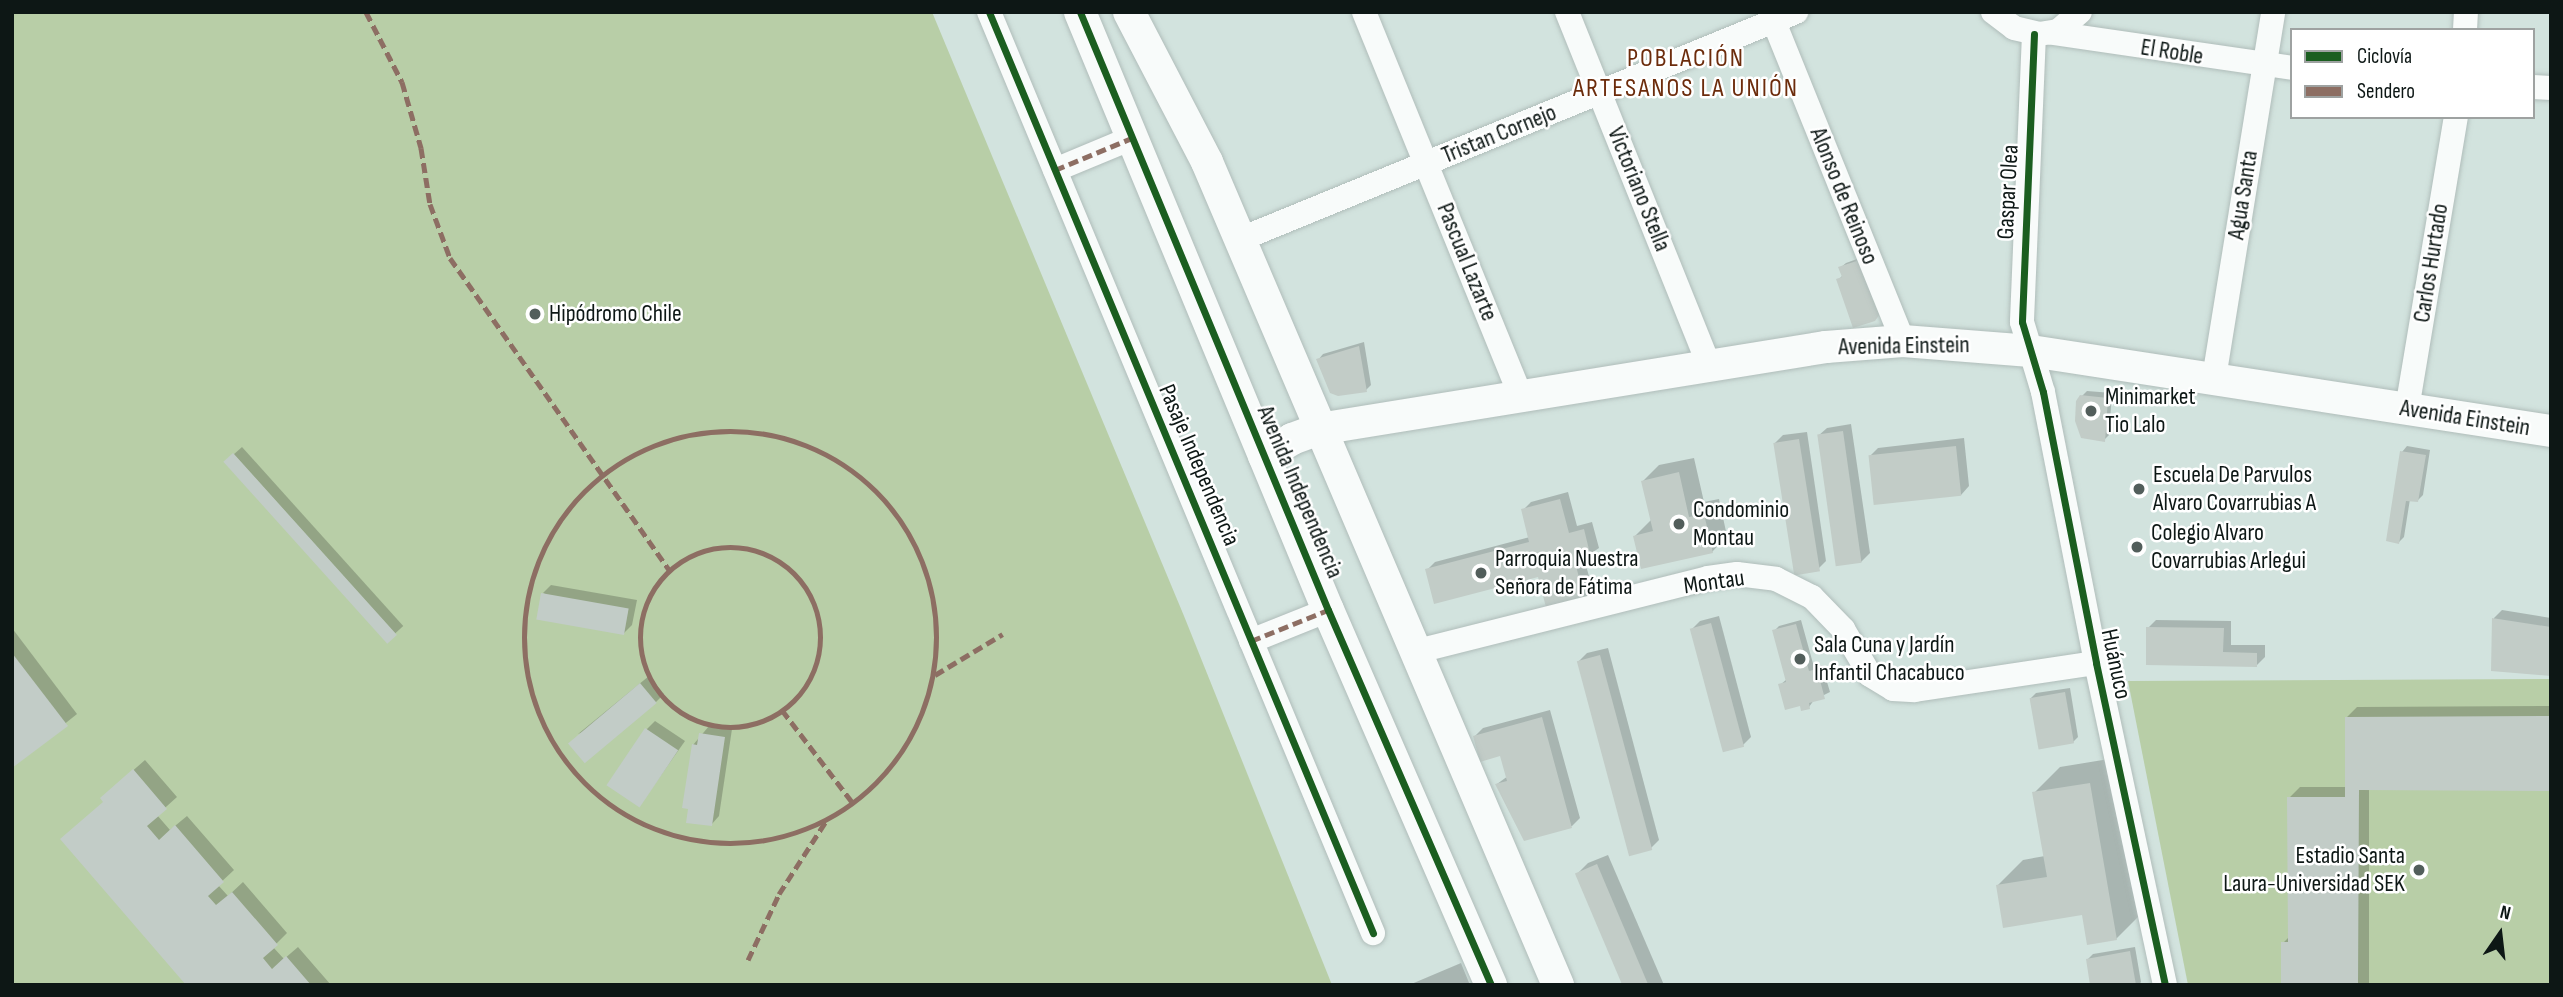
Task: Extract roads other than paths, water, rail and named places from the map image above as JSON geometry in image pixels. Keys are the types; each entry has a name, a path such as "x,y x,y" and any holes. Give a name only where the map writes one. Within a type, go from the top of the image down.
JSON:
{"main road":[{"name":"Avenida Independencia","path":"1080,12 1328,610 1491,985"},
{"name":"Avenida Independencia","path":"1129,12 1184,116 1241,239 1319,429 1558,985"},
{"name":"Avenida Einstein","path":"1264,456 1292,439 1319,429 1826,347 1903,341 2031,351 2551,431"}],"street":[{"name":"Pasaje Independencia","path":"989,12 1373,933"},
{"name":"Pascual Lazarte","path":"1364,12 1521,396"},
{"name":"Victoriano Stella","path":"1567,12 1709,366"},
{"path":"1993,12 2014,29 2044,33 2065,27 2080,12"},
{"name":"Agua Santa","path":"2214,379 2273,12"},
{"name":"Tristan Cornejo","path":"1241,239 1780,15"},
{"name":"Alonso de Reinoso","path":"1780,15 1903,341"},
{"name":"El Roble","path":"2044,33 2290,68"},
{"name":"Gaspar Olea","path":"2031,351 2021,314 2044,33"},
{"name":"Carlos Hurtado","path":"2407,409 2456,119"},
{"path":"1055,170 1132,138"},
{"name":"Huánuco","path":"2031,351 2043,392 2096,663 2165,985"},
{"name":"Montau","path":"1414,652 1708,578 1737,575 1776,579 1812,597 1843,629 1870,675 1893,689 1910,690 2096,663"},
{"path":"1251,641 1328,610"}],"place":[{"name":"Hipódromo Chile","path":"535,314"},
{"name":"Minimarket Tio Lalo","path":"2091,411"},
{"name":"Escuela De Parvulos Alvaro Covarrubias A","path":"2139,489"},
{"name":"Condominio Montau","path":"1679,524"},
{"name":"Colegio Alvaro Covarrubias Arlegui","path":"2137,547"},
{"name":"Parroquia Nuestra Señora de Fátima","path":"1481,573"},
{"name":"Sala Cuna y Jardín Infantil Chacabuco","path":"1800,659"},
{"name":"Estadio Santa Laura-Universidad SEK","path":"2419,870"}],"district":[{"name":"POBLACIÓN ARTESANOS LA UNIÓN","path":"1686,74"}]}
